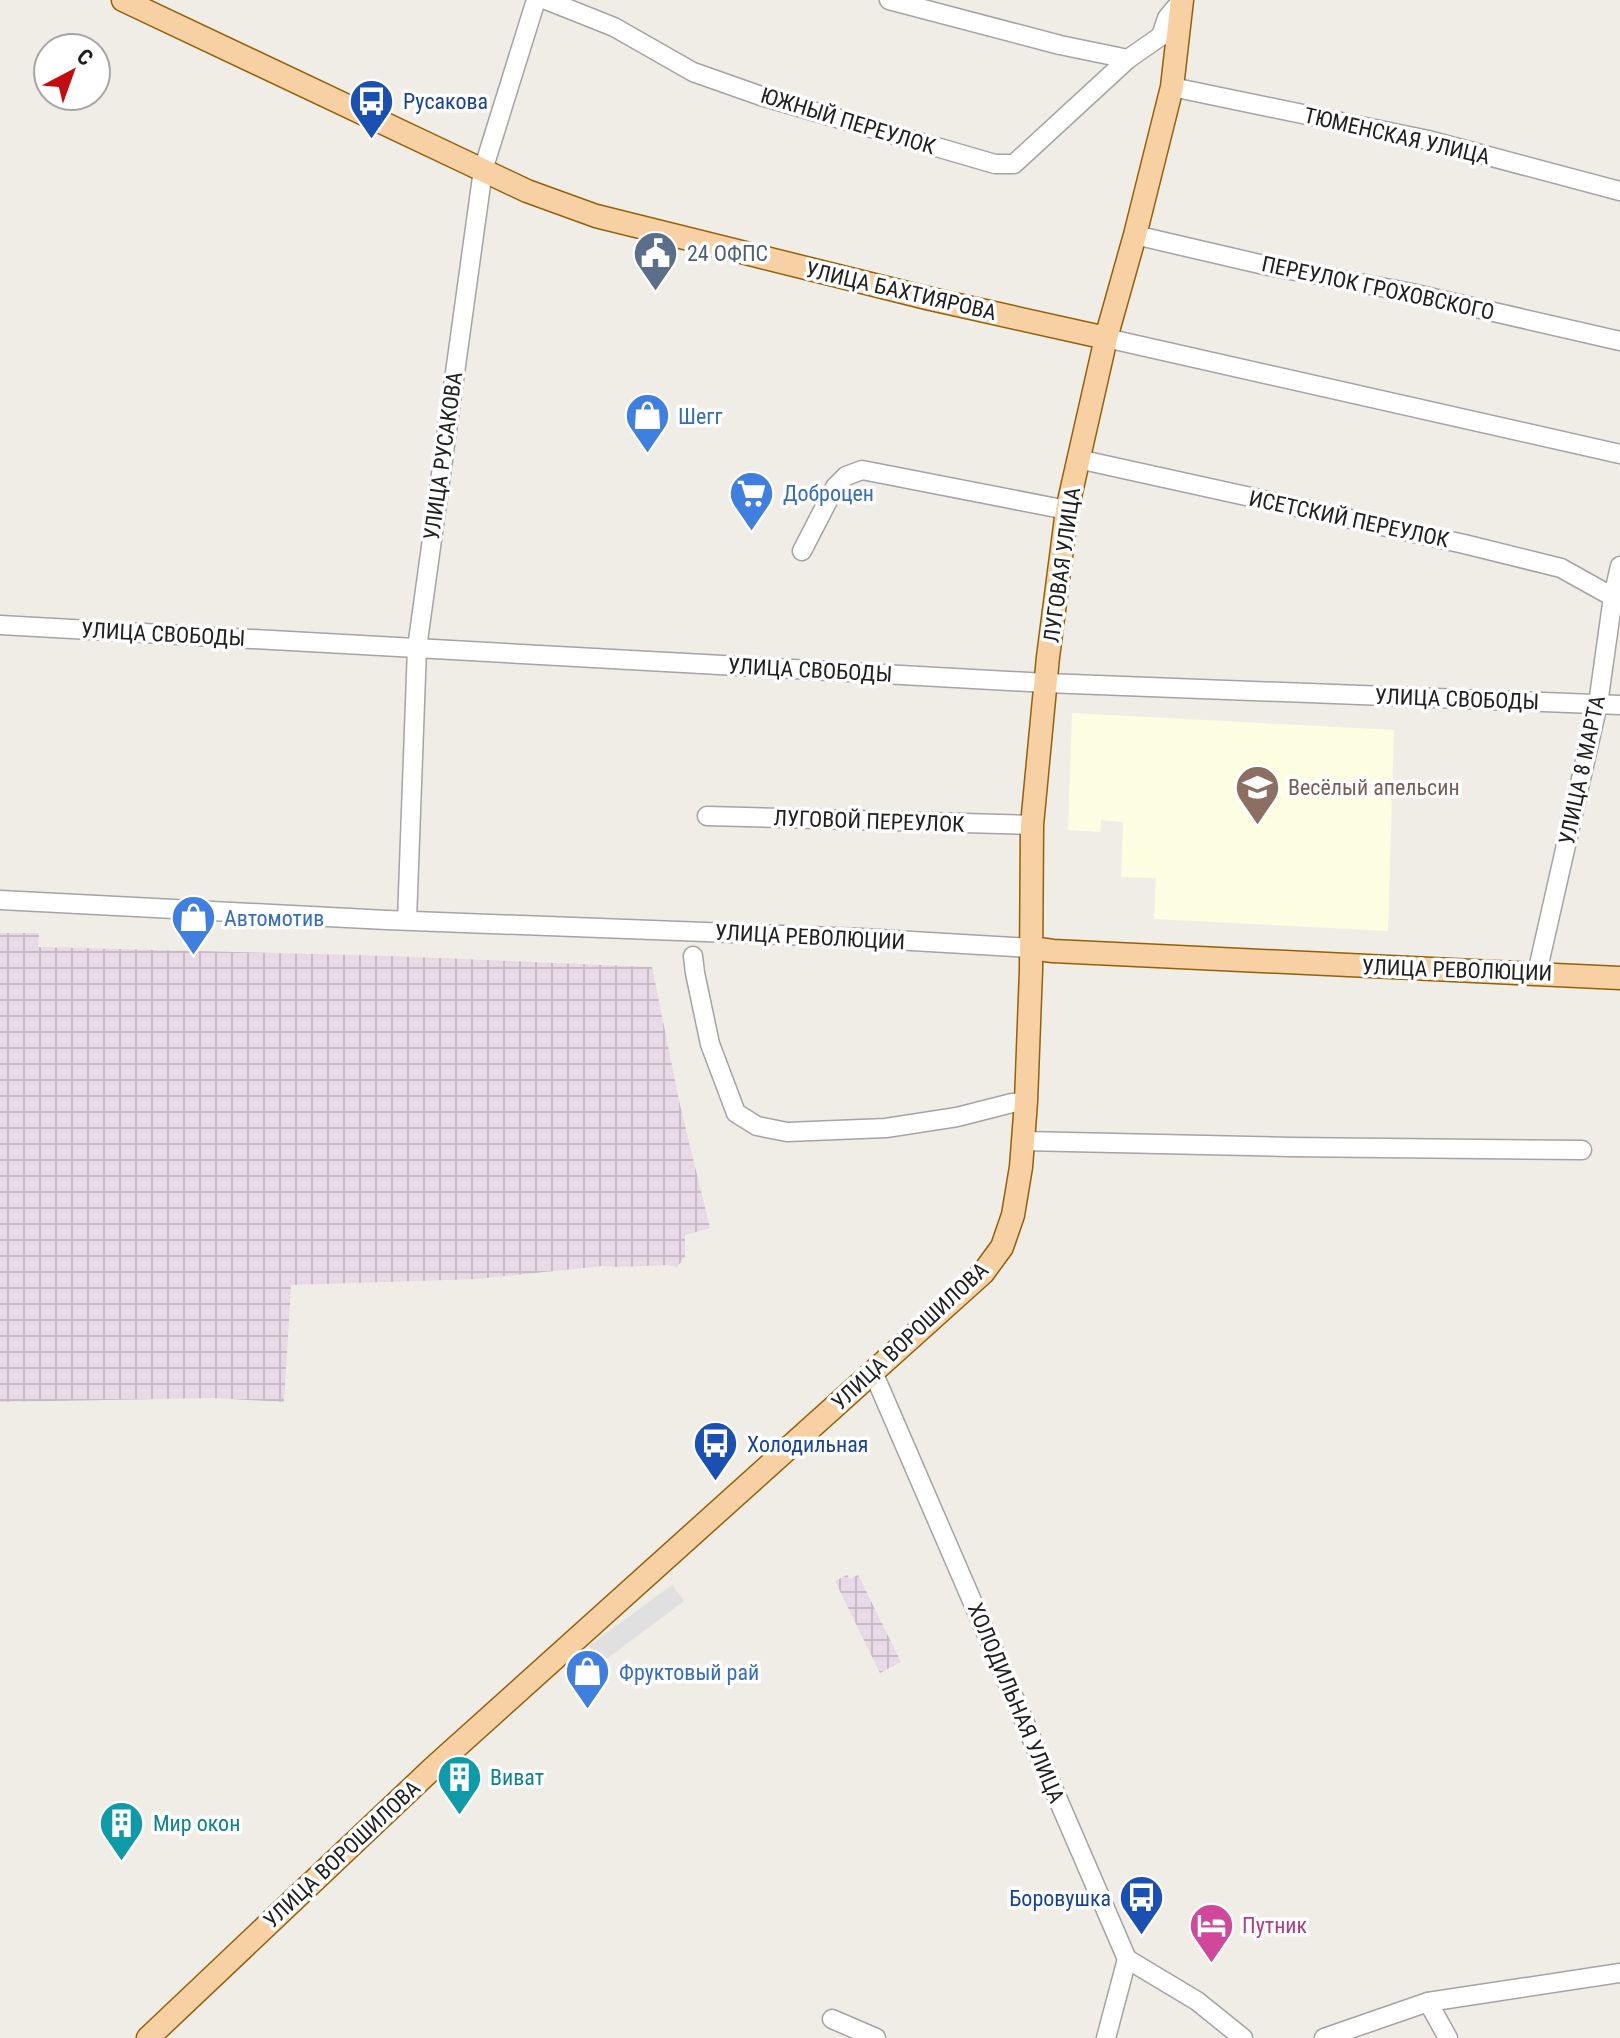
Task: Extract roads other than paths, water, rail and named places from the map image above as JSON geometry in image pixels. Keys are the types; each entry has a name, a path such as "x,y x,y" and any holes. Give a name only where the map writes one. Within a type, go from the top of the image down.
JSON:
{"main road":[{"name":"УЛИЦА БАХТИЯРОВА","path":"123,0 527,191 596,216 931,299 1106,338"},
{"name":"ЛУГОВАЯ УЛИЦА","path":"1023,1141 1031,948 1032,825 1067,510 1106,338 1172,87 1182,0"},
{"name":"УЛИЦА РЕВОЛЮЦИИ","path":"1031,948 1620,978"},
{"name":"УЛИЦА ВОРОШИЛОВА","path":"148,2038 433,1768 983,1273 1002,1247 1013,1215 1023,1141"}],"street":[{"name":"УЛИЦА РУСАКОВА","path":"407,920 417,648 483,170 536,0"},
{"name":"ЮЖНЫЙ ПЕРЕУЛОК","path":"546,0 614,27 693,72 764,97 995,164 1014,164 1128,59"},
{"path":"889,0 1060,45 1128,59 1161,36 1167,18 1182,0"},
{"name":"ТЮМЕНСКАЯ УЛИЦА","path":"1172,87 1428,140 1620,191"},
{"name":"ПЕРЕУЛОК ГРОХОВСКОГО","path":"1135,235 1620,341"},
{"name":"УЛИЦА БАХТИЯРОВА","path":"1106,338 1620,454"},
{"name":"ИСЕТСКИЙ ПЕРЕУЛОК","path":"1078,459 1561,568 1613,597"},
{"path":"802,551 835,487 846,476 862,470 1067,510"},
{"name":"УЛИЦА 8 МАРТА","path":"1537,973 1598,704 1620,566"},
{"name":"УЛИЦА СВОБОДЫ","path":"0,625 1046,683 1620,705"},
{"name":"ЛУГОВОЙ ПЕРЕУЛОК","path":"707,816 1032,825"},
{"name":"УЛИЦА РЕВОЛЮЦИИ","path":"0,900 1031,948"},
{"path":"693,956 710,1044 736,1113 757,1126 787,1132 886,1128 1026,1102"},
{"path":"1023,1141 1582,1150"},
{"name":"ХОЛОДИЛЬНАЯ УЛИЦА","path":"873,1372 1127,1959"},
{"path":"1106,2038 1127,1959 1197,2001 1243,2038"},
{"path":"1324,2038 1428,2002 1620,1973"},
{"path":"1116,2000 1121,2038"},
{"path":"1428,2002 1448,2038"},
{"path":"832,2019 876,2038"}],"place":[{"name":"Русакова","path":"372,140"},
{"name":"24 ОФПС","path":"656,292"},
{"name":"Шегг","path":"647,455"},
{"name":"Доброцен","path":"752,532"},
{"name":"Весёлый апельсин","path":"1257,826"},
{"name":"Автомотив","path":"193,957"},
{"name":"Холодильная","path":"716,1483"},
{"name":"Фруктовый рай","path":"588,1711"},
{"name":"Виват","path":"459,1816"},
{"name":"Мир окон","path":"122,1862"},
{"name":"Боровушка","path":"1142,1937"},
{"name":"Путник","path":"1211,1964"}]}
